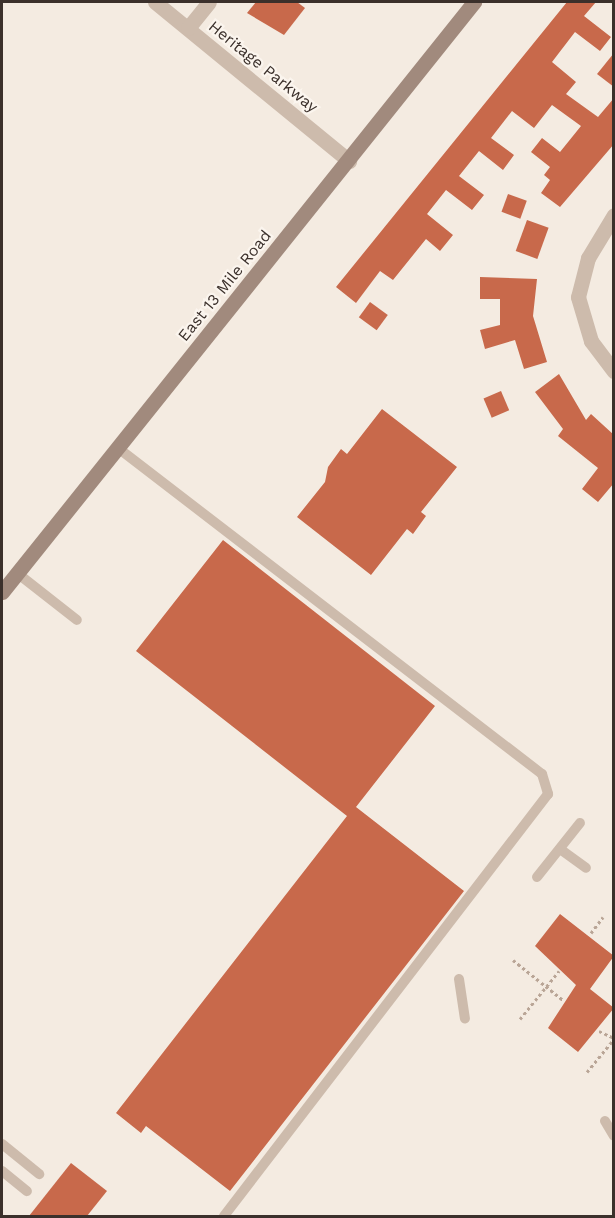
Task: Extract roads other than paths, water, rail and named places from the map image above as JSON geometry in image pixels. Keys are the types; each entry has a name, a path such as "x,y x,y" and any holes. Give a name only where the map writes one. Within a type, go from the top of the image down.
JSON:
{"main road":[{"name":"East 13 Mile Road","path":"2,592 474,2"}],"street":[{"name":"Heritage Parkway","path":"155,2 349,160"},
{"path":"188,28 209,2"},
{"path":"614,216 588,258 578,297 591,342 614,371"}],"lane":[{"path":"118,448 542,774 548,794 224,1216"},
{"path":"17,573 77,620"},
{"path":"537,877 580,823"},
{"path":"560,849 586,868"},
{"path":"459,979 465,1018"},
{"path":"605,1121 614,1136"},
{"path":"2,1144 39,1174"},
{"path":"2,1172 27,1191"}]}
